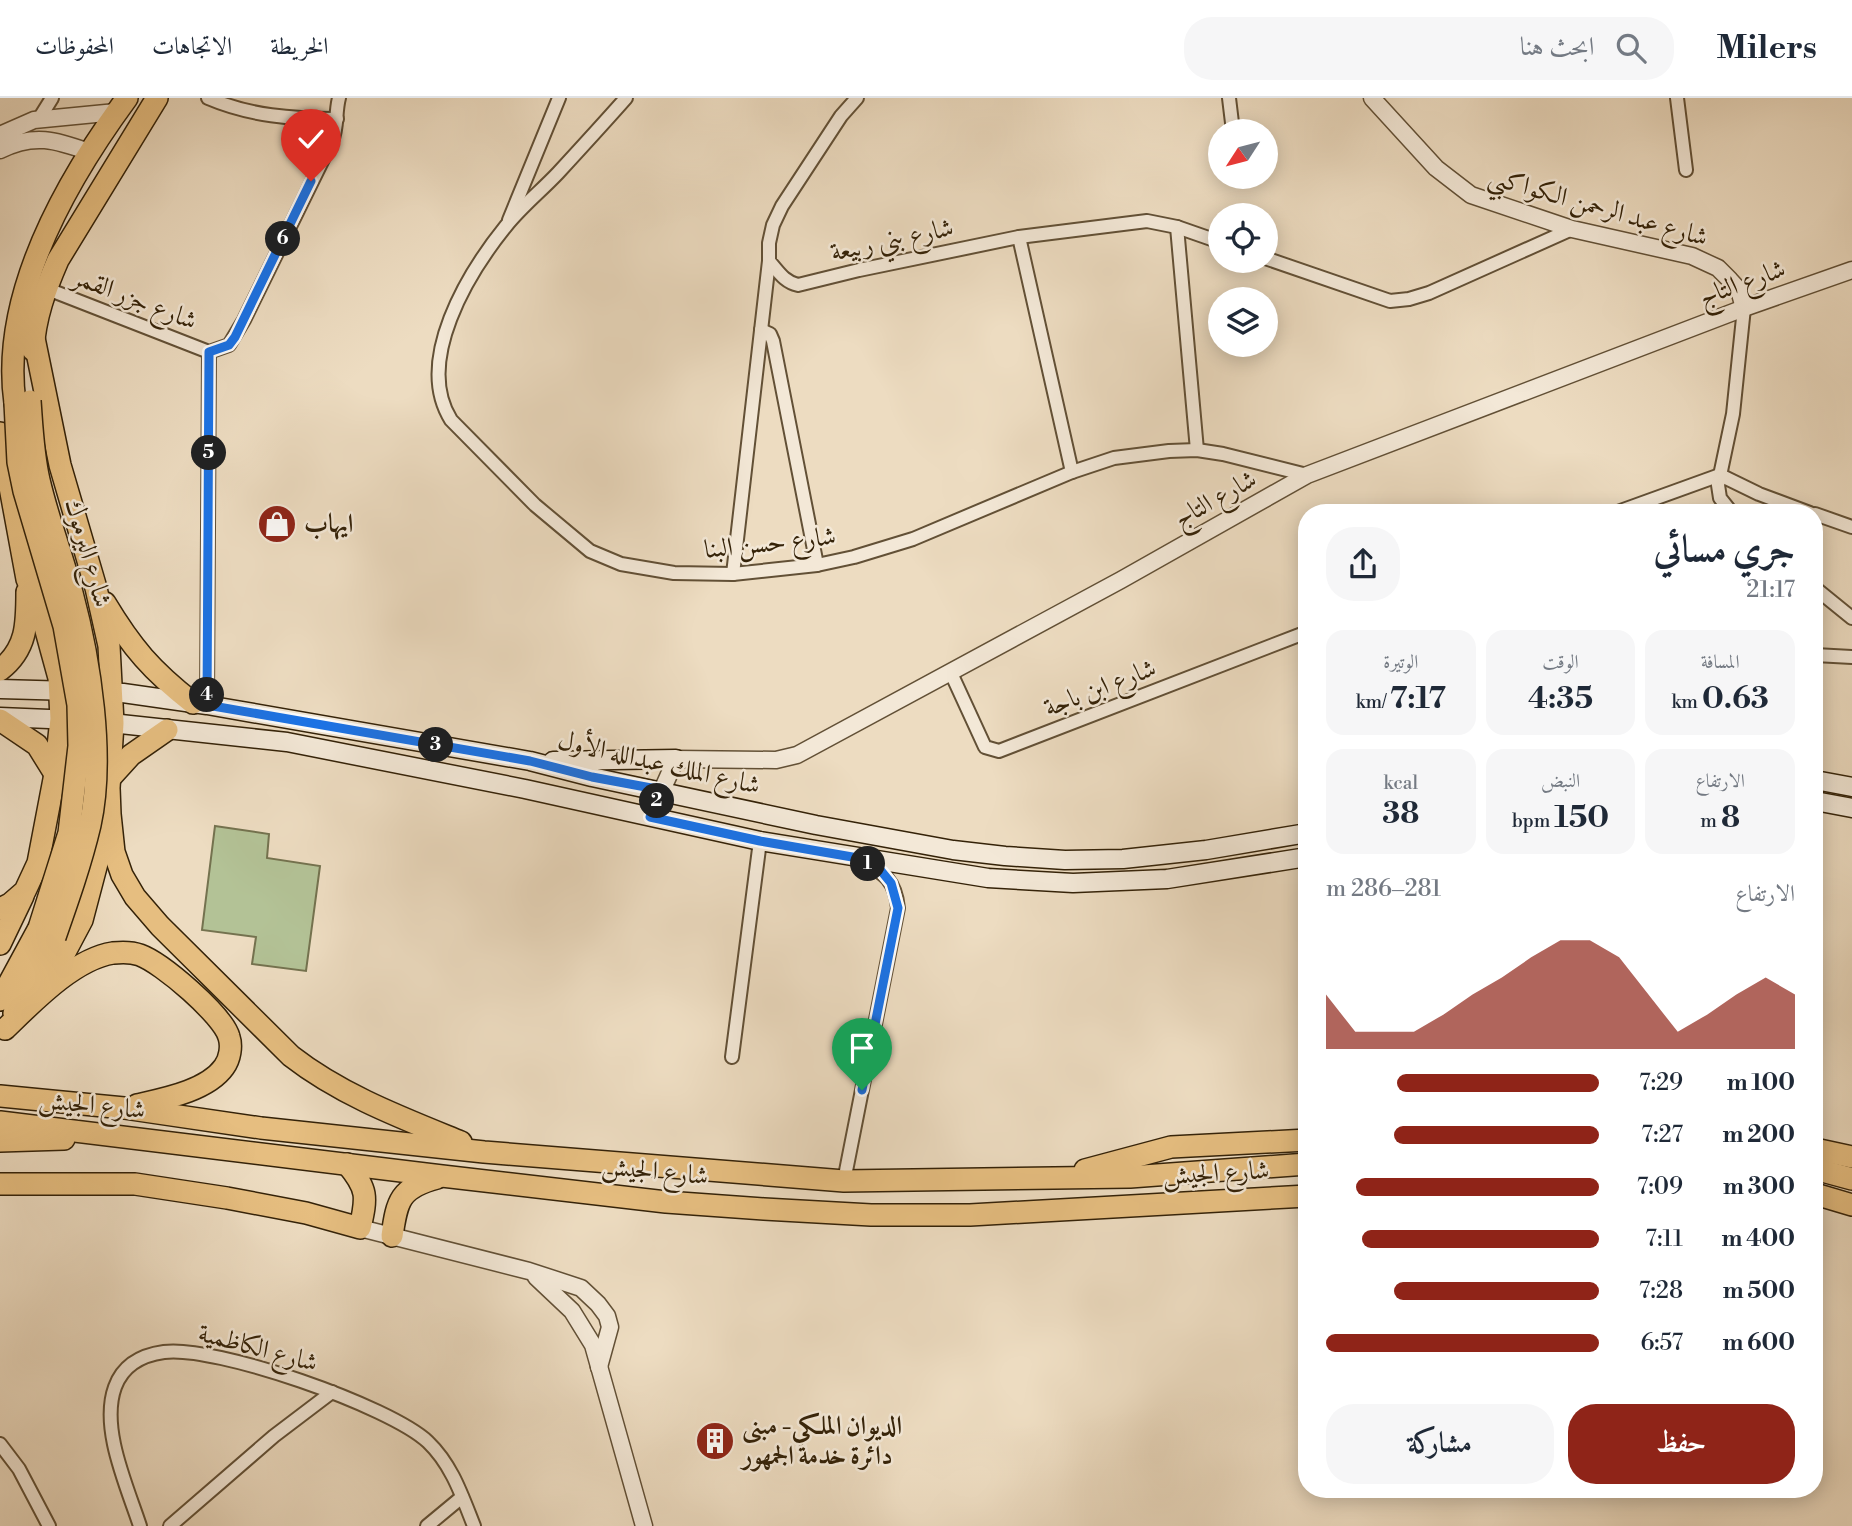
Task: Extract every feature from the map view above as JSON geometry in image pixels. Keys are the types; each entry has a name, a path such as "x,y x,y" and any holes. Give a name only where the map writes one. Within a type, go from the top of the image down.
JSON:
{"highway":[{"name":"شارع اليرموك","path":"14,400 34,338 36,319 45,288 75,229 157,98"},
{"name":"شارع اليرموك","path":"3,1032 47,933 75,880 90,823 97,770 83,641 39,480 34,452 14,400 17,315 27,278 60,201 89,152 122,105"},
{"path":"34,338 60,465 96,587 111,664 113,723 110,814 114,852 122,875 135,897 160,926 291,1056 345,1091 484,1152"},
{"path":"0,433 27,579 56,663 61,719 55,774 38,863 0,944"},
{"path":"0,670 13,658 25,634 27,579"},
{"path":"96,587 139,655 162,678 200,704"},
{"path":"56,663 70,678 86,682 95,679 111,664"},
{"path":"0,719 37,745 55,774"},
{"path":"111,777 131,755 167,730"},
{"path":"44,992 82,920 110,814"},
{"path":"0,909 25,891"},
{"name":"شارع اليرموك","path":"0,1000 47,933"},
{"path":"3,1032 44,992 96,959 126,952 139,955 162,968 214,1012 224,1026 230,1046 229,1056 224,1068 214,1077 183,1095 124,1108"},
{"name":"شارع الجيش","path":"0,1096 124,1108 261,1128 484,1152 844,1181 1130,1177 1298,1165"},
{"name":"شارع الجيش","path":"0,1122 666,1202 871,1215 970,1215 1298,1197"},
{"path":"0,1141 123,1136"},
{"path":"1053,1179 1171,1147 1298,1140"},
{"path":"1823,1151 1852,1157"},
{"path":"0,1184 135,1184 306,1213 360,1228 365,1192 360,1180 347,1164"},
{"path":"1823,1172 1852,1179"},
{"path":"392,1236 396,1210 406,1192 417,1184 442,1176"},
{"path":"1823,1196 1852,1205"}],"main road":[{"name":"شارع الملك عبدالله الأول","path":"0,689 113,692 200,704 530,761 592,777 953,850 1053,860 1123,859 1174,854 1298,834"},
{"name":"شارع الملك عبدالله الأول","path":"0,719 61,719 113,723 287,742 525,789 760,841 988,878 1073,883 1167,879 1298,859"},
{"path":"530,761 676,760"},
{"path":"1823,782 1852,787"},
{"path":"1823,803 1852,808"}],"street":[{"path":"39,119 52,98"},
{"path":"208,98 271,117 337,118"},
{"name":"شارع جزر القمر","path":"45,288 209,352 229,345 338,128 339,98"},
{"path":"506,226 559,98"},
{"name":"شارع حسن البنا","path":"626,98 506,226 459,298 442,343 438,387 442,407 451,420 535,505 590,551 621,565 674,573 733,574 817,565 913,539 1072,472 1114,458 1168,451 1197,450 1223,454 1307,475"},
{"path":"733,574 773,225 782,206 841,116 857,98"},
{"path":"1229,98 1232,119"},
{"name":"شارع عبد الرحمن الكواكبي","path":"1372,98 1436,169 1456,186 1490,203 1572,229 1692,256 1718,268 1739,290 1744,308"},
{"path":"1677,98 1686,170"},
{"path":"0,135 39,119 122,105"},
{"path":"0,150 27,140 47,139 89,152"},
{"name":"شارع بني ربيعة","path":"769,261 786,280 798,285 1019,237 1147,221 1177,227 1208,238"},
{"path":"1177,227 1197,450"},
{"path":"1278,262 1390,301 1399,301 1429,293 1572,229"},
{"path":"1019,237 1072,472"},
{"name":"شارع التاج","path":"676,760 776,760 797,755 951,673 1307,475 1744,308 1852,270"},
{"path":"1726,504 1718,491 1734,414 1744,308"},
{"path":"761,330 770,334 773,341 817,565"},
{"path":"200,704 209,352"},
{"path":"1640,504 1720,475 1786,504"},
{"path":"1823,518 1852,527"},
{"path":"1823,594 1852,618"},
{"name":"شارع ابن باجة","path":"951,673 985,747 999,751 1298,635"},
{"path":"1823,655 1852,657"},
{"path":"650,817 676,760"},
{"path":"732,1057 760,841"},
{"path":"844,1181 898,908 891,883 882,872 858,858"},
{"path":"360,1228 529,1271 581,1289 598,1304 607,1316 610,1327 599,1367"},
{"path":"529,1271 572,1311 593,1345 644,1526"},
{"name":"شارع الكاظمية","path":"140,1526 111,1431 110,1404 115,1385 127,1366 144,1357 165,1352 187,1352 248,1366 332,1392 407,1426 429,1443 448,1466 474,1526"},
{"path":"170,1526 274,1436 332,1392"},
{"path":"0,1444 19,1469 49,1526"},
{"path":"427,1526 462,1497"}],"green space":[{"path":"215,826 269,834 267,858 320,866 306,971 252,964 256,937 202,930"}],"place":[{"name":"ايهاب","path":"277,524"},
{"name":"الديوان الملكي- مبنى دائرة خدمة الجمهور","path":"715,1441"}],"route":[{"path":"311,181 235,337 229,345 209,352 207,705 530,761 592,777 662,790 650,817 760,841 858,858 882,872 897,896 898,908 862,1090"}]}
